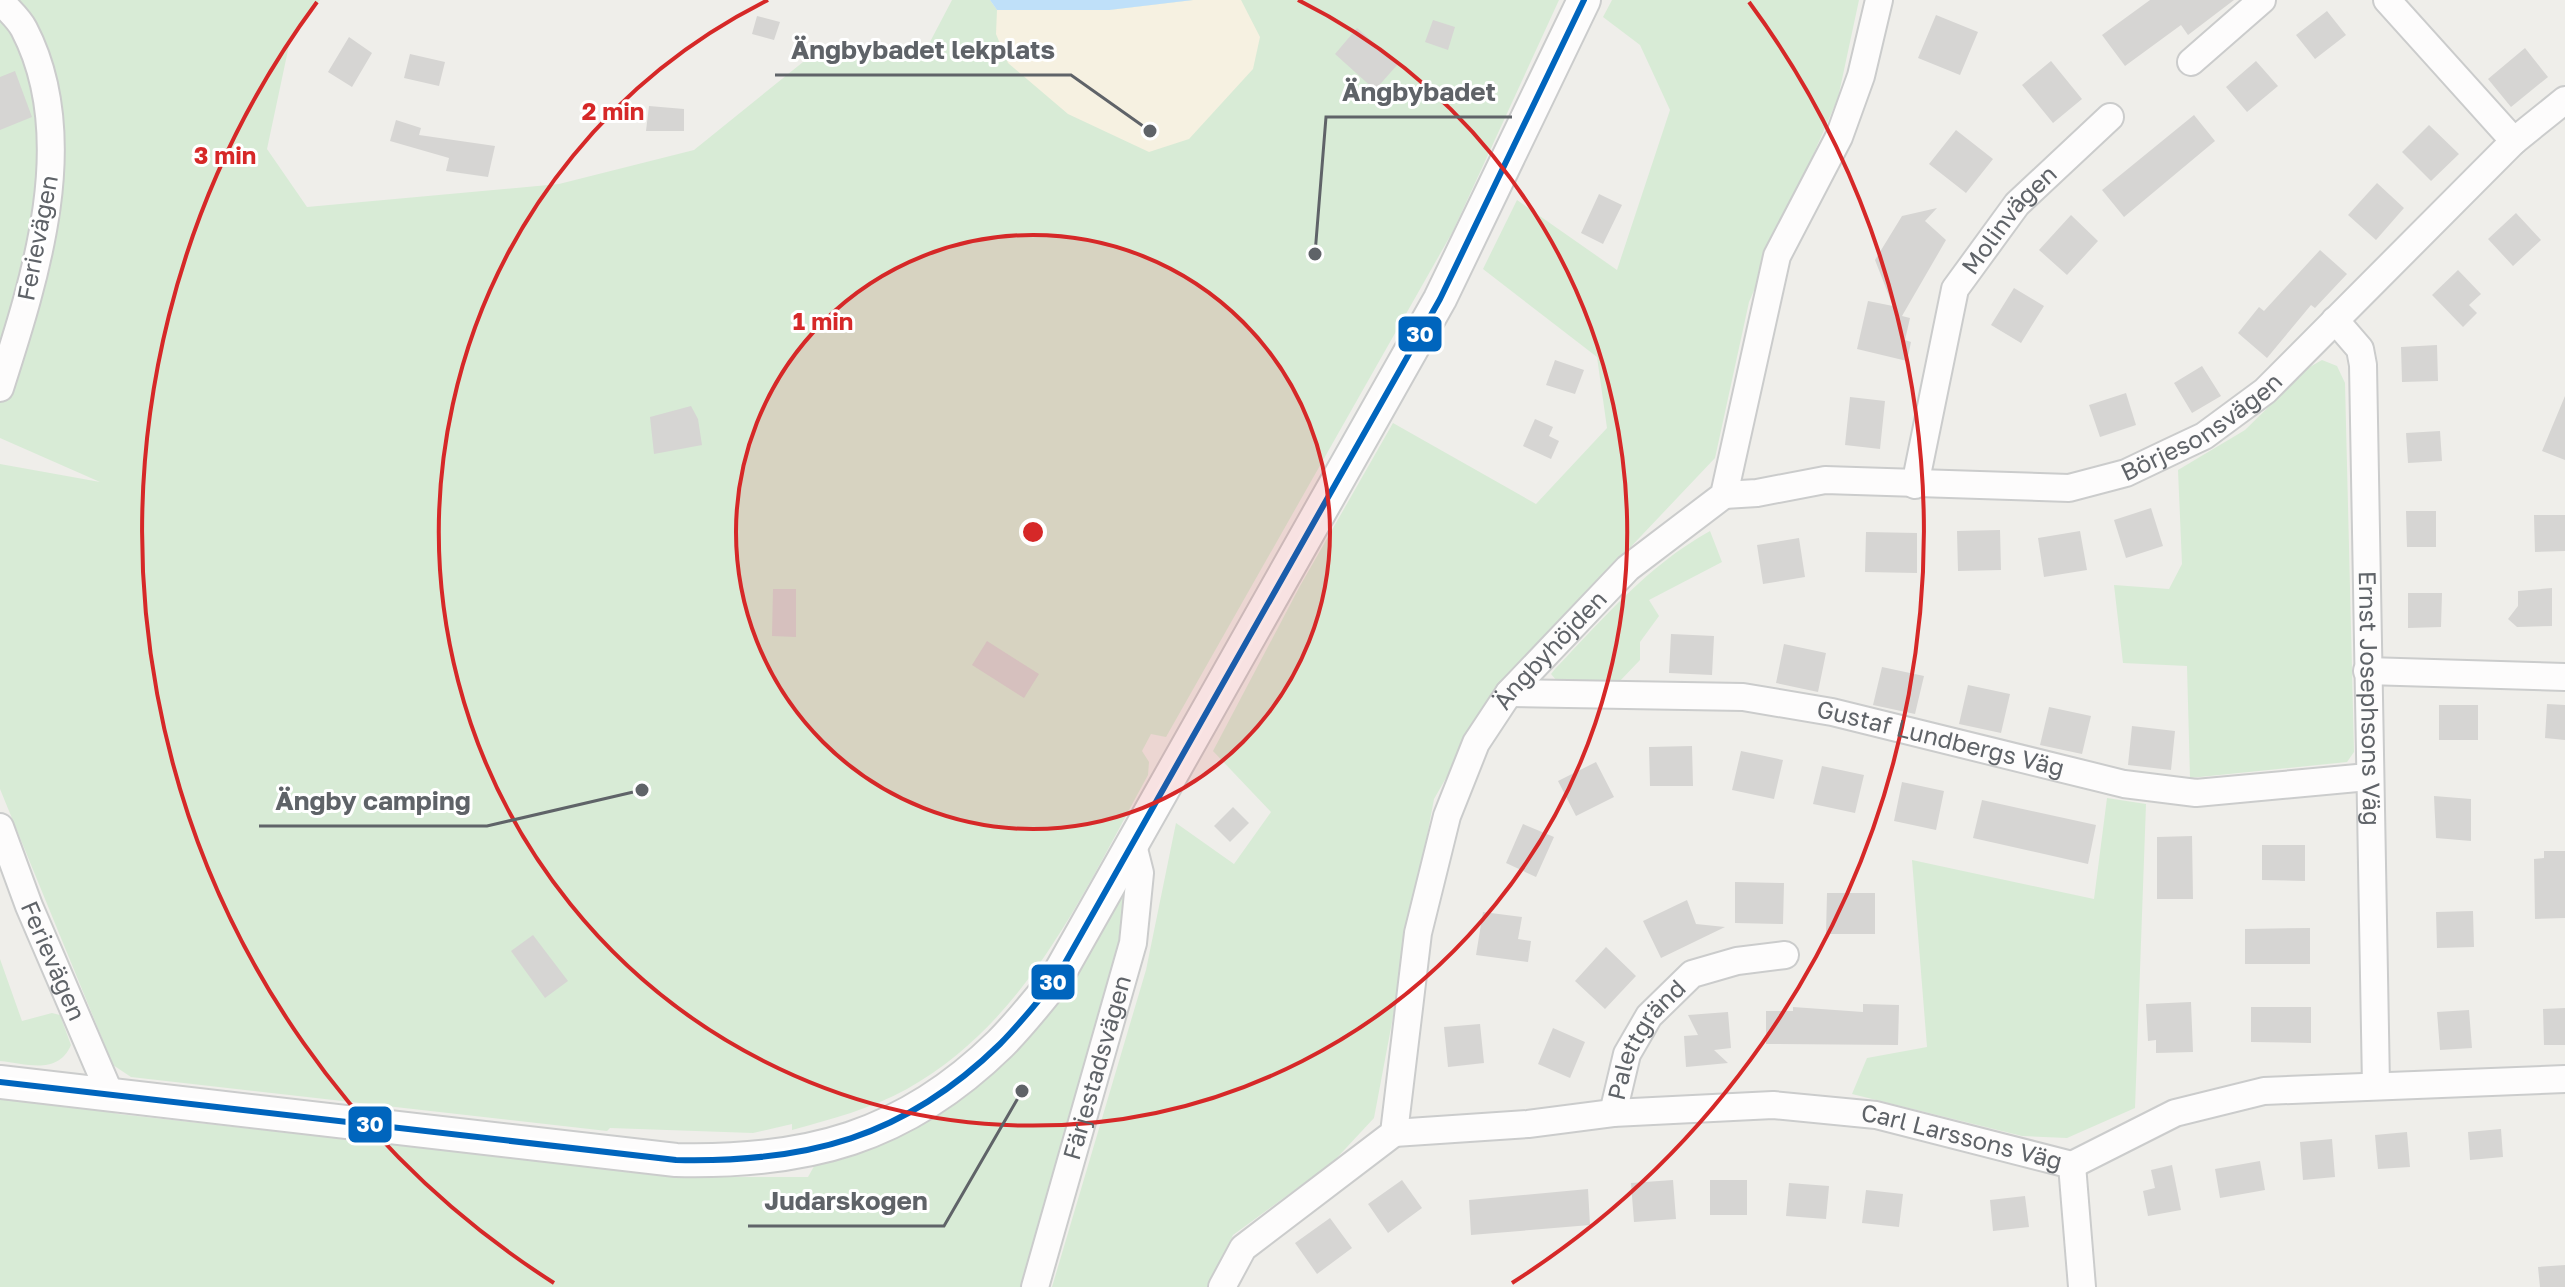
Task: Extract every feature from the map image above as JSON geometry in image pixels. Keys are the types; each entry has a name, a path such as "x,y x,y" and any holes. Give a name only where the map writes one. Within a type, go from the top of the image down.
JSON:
{"street":[{"path":"0,1082 676,1160 729,1161 804,1153 893,1123 947,1090 1000,1044 1056,979 1440,299 1584,0"},
{"path":"1724,495 1777,256 1839,137 1861,76 1879,0"},
{"path":"2191,62 2262,0"},
{"path":"2387,0 2514,141"},
{"name":"Ferievägen","path":"0,1 23,27 43,80 53,175 25,307 0,388"},
{"name":"Börjesonsvägen","path":"1724,495 1757,493 1825,480 2069,488 2126,473 2204,436 2265,391 2514,141 2565,100"},
{"name":"Molinvägen","path":"1915,485 1955,289 2017,204 2110,117"},
{"name":"Ernst Josephsons Väg","path":"2335,320 2360,349 2363,365 2368,777 2376,1086"},
{"name":"Ängbyhöjden","path":"1394,1133 1418,933 1447,816 1476,743 1509,693 1628,568 1724,495"},
{"path":"2367,671 2565,677"},
{"name":"Gustaf Lundbergs Väg","path":"1509,693 1743,697 1832,712 2124,784 2196,793 2368,777"},
{"name":"Ferievägen","path":"0,827 29,906 110,1094"},
{"name":"Färjestadsvägen","path":"1035,1287 1133,943 1140,873 1133,845"},
{"name":"Palettgränd","path":"1613,1113 1627,1054 1649,1016 1692,974 1737,961 1785,955"},
{"name":"Carl Larssons Väg","path":"1394,1133 1528,1124 1613,1113 1773,1105 1876,1115 2072,1165 2175,1113 2264,1091 2565,1079"},
{"path":"1222,1287 1243,1248 1394,1133"},
{"path":"2072,1165 2082,1287"}],"green space":[{"path":"0,0 320,0 291,36 267,149 307,207 559,184 694,150 808,58 920,61 952,0 990,0 997,10 1109,10 1193,0 1559,0 1453,231 1166,737 1151,734 1142,751 1149,762 1148,775 1049,950 987,1028 949,1061 907,1089 865,1108 821,1122 792,1130 792,1124 753,1133 610,1128 607,1131 131,1077 113,1065 0,789 0,464 100,482 0,438"},
{"path":"1612,0 1859,0 1838,98 1749,302 1715,458 1498,687 1434,799 1374,1118 1333,1162 1233,1235 1208,1287 1052,1287 1146,970 1176,823 1234,864 1271,812 1213,751 1300,586 1393,423 1536,504 1607,428 1597,357 1483,269 1517,200 1617,270 1670,110 1640,45 1603,17"},
{"path":"2322,360 2337,366 2345,383 2354,752 2347,762 2190,778 2187,666 2123,663 2114,585 2169,589 2182,564 2178,470 2245,430 2308,368"},
{"path":"1710,531 1722,562 1649,600 1659,616 1640,642 1640,660 1618,683 1558,682 1551,674 1609,612 1666,560"},
{"path":"2107,798 2146,804 2135,1108 2067,1138 2022,1136 1852,1094 1867,1058 1927,1047 1912,860 2094,899"},
{"path":"1122,893 1126,916 1050,1186 1028,1287 0,1287 0,1095 87,1106 118,1114 685,1177 808,1177 817,1161 902,1133"},
{"path":"0,959 22,1021 52,1013 60,1015 71,1045 58,1061 31,1065 0,1061"}],"sand":[{"path":"1193,0 1241,0 1260,37 1253,69 1189,139 1149,152 1068,114 1008,63 996,34 997,10 1109,10"}],"water":[{"path":"990,0 1193,0 1109,10 997,10"}],"building":[{"path":"2150,0 2234,0 2188,35 2181,25 2125,66 2102,35"},
{"path":"2327,11 2346,35 2315,59 2296,35"},
{"path":"1936,15 1978,32 1960,75 1918,58"},
{"path":"757,16 780,22 774,40 752,34"},
{"path":"1433,20 1455,27 1448,50 1425,42"},
{"path":"1357,28 1398,64 1375,90 1335,54"},
{"path":"349,37 372,53 352,87 328,72"},
{"path":"2525,48 2548,77 2511,107 2488,79"},
{"path":"410,54 445,62 439,86 404,78"},
{"path":"2051,61 2082,99 2053,123 2022,85"},
{"path":"2256,61 2278,86 2247,112 2226,87"},
{"path":"15,71 32,117 0,130 0,77"},
{"path":"649,106 684,109 684,131 646,131"},
{"path":"2194,115 2215,141 2124,217 2102,190"},
{"path":"396,120 421,128 419,135 495,146 488,177 446,171 449,158 390,141"},
{"path":"2429,125 2459,154 2431,181 2402,152"},
{"path":"1956,130 1993,159 1966,193 1929,164"},
{"path":"2377,183 2404,208 2376,240 2348,215"},
{"path":"1599,194 1622,205 1603,244 1581,233"},
{"path":"1937,208 1925,221 1946,240 1902,316 1910,318 1905,340 1911,342 1907,361 1857,349 1868,301 1893,306 1875,260 1902,216"},
{"path":"2516,213 2541,240 2513,266 2488,239"},
{"path":"2071,215 2098,241 2067,275 2039,250"},
{"path":"2320,250 2347,274 2315,308 2311,305 2267,358 2238,333 2259,307 2264,311"},
{"path":"2458,270 2481,294 2469,305 2477,313 2463,327 2432,295"},
{"path":"2014,288 2044,306 2021,343 1991,325"},
{"path":"2437,345 2438,381 2402,382 2401,347"},
{"path":"1555,360 1584,370 1575,394 1546,385"},
{"path":"2202,366 2221,396 2192,413 2174,383"},
{"path":"2126,393 2136,425 2100,437 2089,405"},
{"path":"2565,396 2565,460 2542,451"},
{"path":"1850,397 1885,401 1880,449 1845,445"},
{"path":"691,406 698,419 702,445 654,454 650,417"},
{"path":"1535,419 1553,427 1549,436 1559,441 1551,459 1523,446"},
{"path":"2440,431 2442,461 2408,463 2406,433"},
{"path":"2151,508 2163,546 2126,558 2114,520"},
{"path":"2406,511 2436,511 2436,547 2407,547"},
{"path":"2534,515 2565,515 2565,551 2535,552"},
{"path":"2000,530 2001,570 1958,571 1957,531"},
{"path":"2080,531 2087,570 2044,577 2038,538"},
{"path":"1866,532 1917,533 1917,573 1865,572"},
{"path":"1799,538 1805,577 1763,584 1757,545"},
{"path":"2552,588 2552,626 2517,627 2508,619 2518,606 2518,591"},
{"path":"773,589 796,589 796,637 772,636"},
{"path":"2408,593 2442,593 2441,627 2408,628"},
{"path":"1671,634 1714,636 1712,675 1669,673"},
{"path":"987,641 1039,674 1024,698 972,665"},
{"path":"1784,644 1826,653 1818,692 1776,683"},
{"path":"1882,667 1924,676 1915,714 1873,705"},
{"path":"1968,685 2010,694 2001,733 1959,724"},
{"path":"2547,704 2565,705 2565,740 2545,738"},
{"path":"2439,705 2478,705 2478,740 2439,740"},
{"path":"2049,707 2091,716 2082,754 2040,745"},
{"path":"2132,726 2175,731 2171,770 2128,765"},
{"path":"1692,746 1693,786 1650,786 1649,747"},
{"path":"1741,751 1783,760 1774,799 1732,790"},
{"path":"1596,762 1614,797 1576,816 1558,781"},
{"path":"1822,766 1864,775 1855,813 1813,804"},
{"path":"1902,782 1944,791 1936,830 1894,821"},
{"path":"2434,796 2471,799 2471,841 2436,838"},
{"path":"1982,800 2096,825 2088,864 1973,838"},
{"path":"1233,807 1249,823 1230,842 1214,826"},
{"path":"1523,824 1554,837 1536,877 1506,863"},
{"path":"2192,836 2193,899 2157,899 2157,837"},
{"path":"2262,845 2305,845 2305,881 2262,880"},
{"path":"2544,851 2565,851 2565,918 2535,919 2534,859 2544,858"},
{"path":"1735,882 1784,883 1783,924 1735,923"},
{"path":"1827,893 1875,893 1875,934 1826,934"},
{"path":"1687,900 1696,924 1725,927 1661,958 1643,921"},
{"path":"2473,911 2474,947 2437,948 2436,912"},
{"path":"1483,912 1522,917 1518,939 1531,941 1528,962 1476,955"},
{"path":"2310,928 2310,964 2245,964 2245,929"},
{"path":"533,935 568,981 545,998 511,951"},
{"path":"1606,947 1636,976 1605,1009 1575,981"},
{"path":"2191,1002 2193,1052 2156,1053 2156,1040 2148,1041 2146,1004"},
{"path":"1863,1004 1899,1005 1898,1045 1766,1044 1766,1011 1793,1011 1793,1007 1863,1012"},
{"path":"2251,1007 2311,1007 2311,1043 2251,1042"},
{"path":"2565,1008 2565,1045 2544,1045 2543,1009"},
{"path":"2469,1010 2472,1048 2440,1050 2437,1012"},
{"path":"1728,1012 1731,1048 1714,1050 1728,1063 1686,1067 1684,1036 1698,1035 1688,1015"},
{"path":"1480,1024 1484,1063 1448,1067 1444,1027"},
{"path":"1553,1028 1585,1042 1570,1078 1538,1064"},
{"path":"2501,1129 2503,1157 2470,1160 2468,1132"},
{"path":"2407,1132 2410,1167 2378,1169 2375,1135"},
{"path":"2332,1139 2335,1177 2303,1180 2300,1142"},
{"path":"2260,1161 2265,1190 2220,1198 2215,1169"},
{"path":"2172,1165 2181,1210 2148,1216 2143,1191 2155,1188 2151,1170"},
{"path":"1402,1180 1422,1208 1388,1233 1368,1204"},
{"path":"1673,1180 1676,1219 1634,1222 1631,1183"},
{"path":"1710,1180 1747,1180 1747,1215 1710,1215"},
{"path":"1789,1183 1829,1186 1826,1219 1786,1216"},
{"path":"1588,1189 1590,1225 1471,1235 1469,1200"},
{"path":"1866,1190 1903,1194 1899,1227 1862,1223"},
{"path":"2025,1196 2029,1227 1993,1231 1990,1200"},
{"path":"1330,1218 1352,1248 1317,1274 1295,1243"},
{"path":"2565,1265 2565,1287 2540,1287 2538,1267"}],"transit line":[{"name":"30","path":"0,1082 676,1160 723,1160 810,1149 890,1123 927,1102 964,1076 1000,1044 1056,979 1440,299 1584,0"}],"place":[{"name":"Ängbybadet lekplats","path":"1150,131"},
{"name":"Ängbybadet","path":"1315,254"},
{"name":"Ängby camping","path":"642,790"},
{"name":"Judarskogen","path":"1022,1091"}]}
